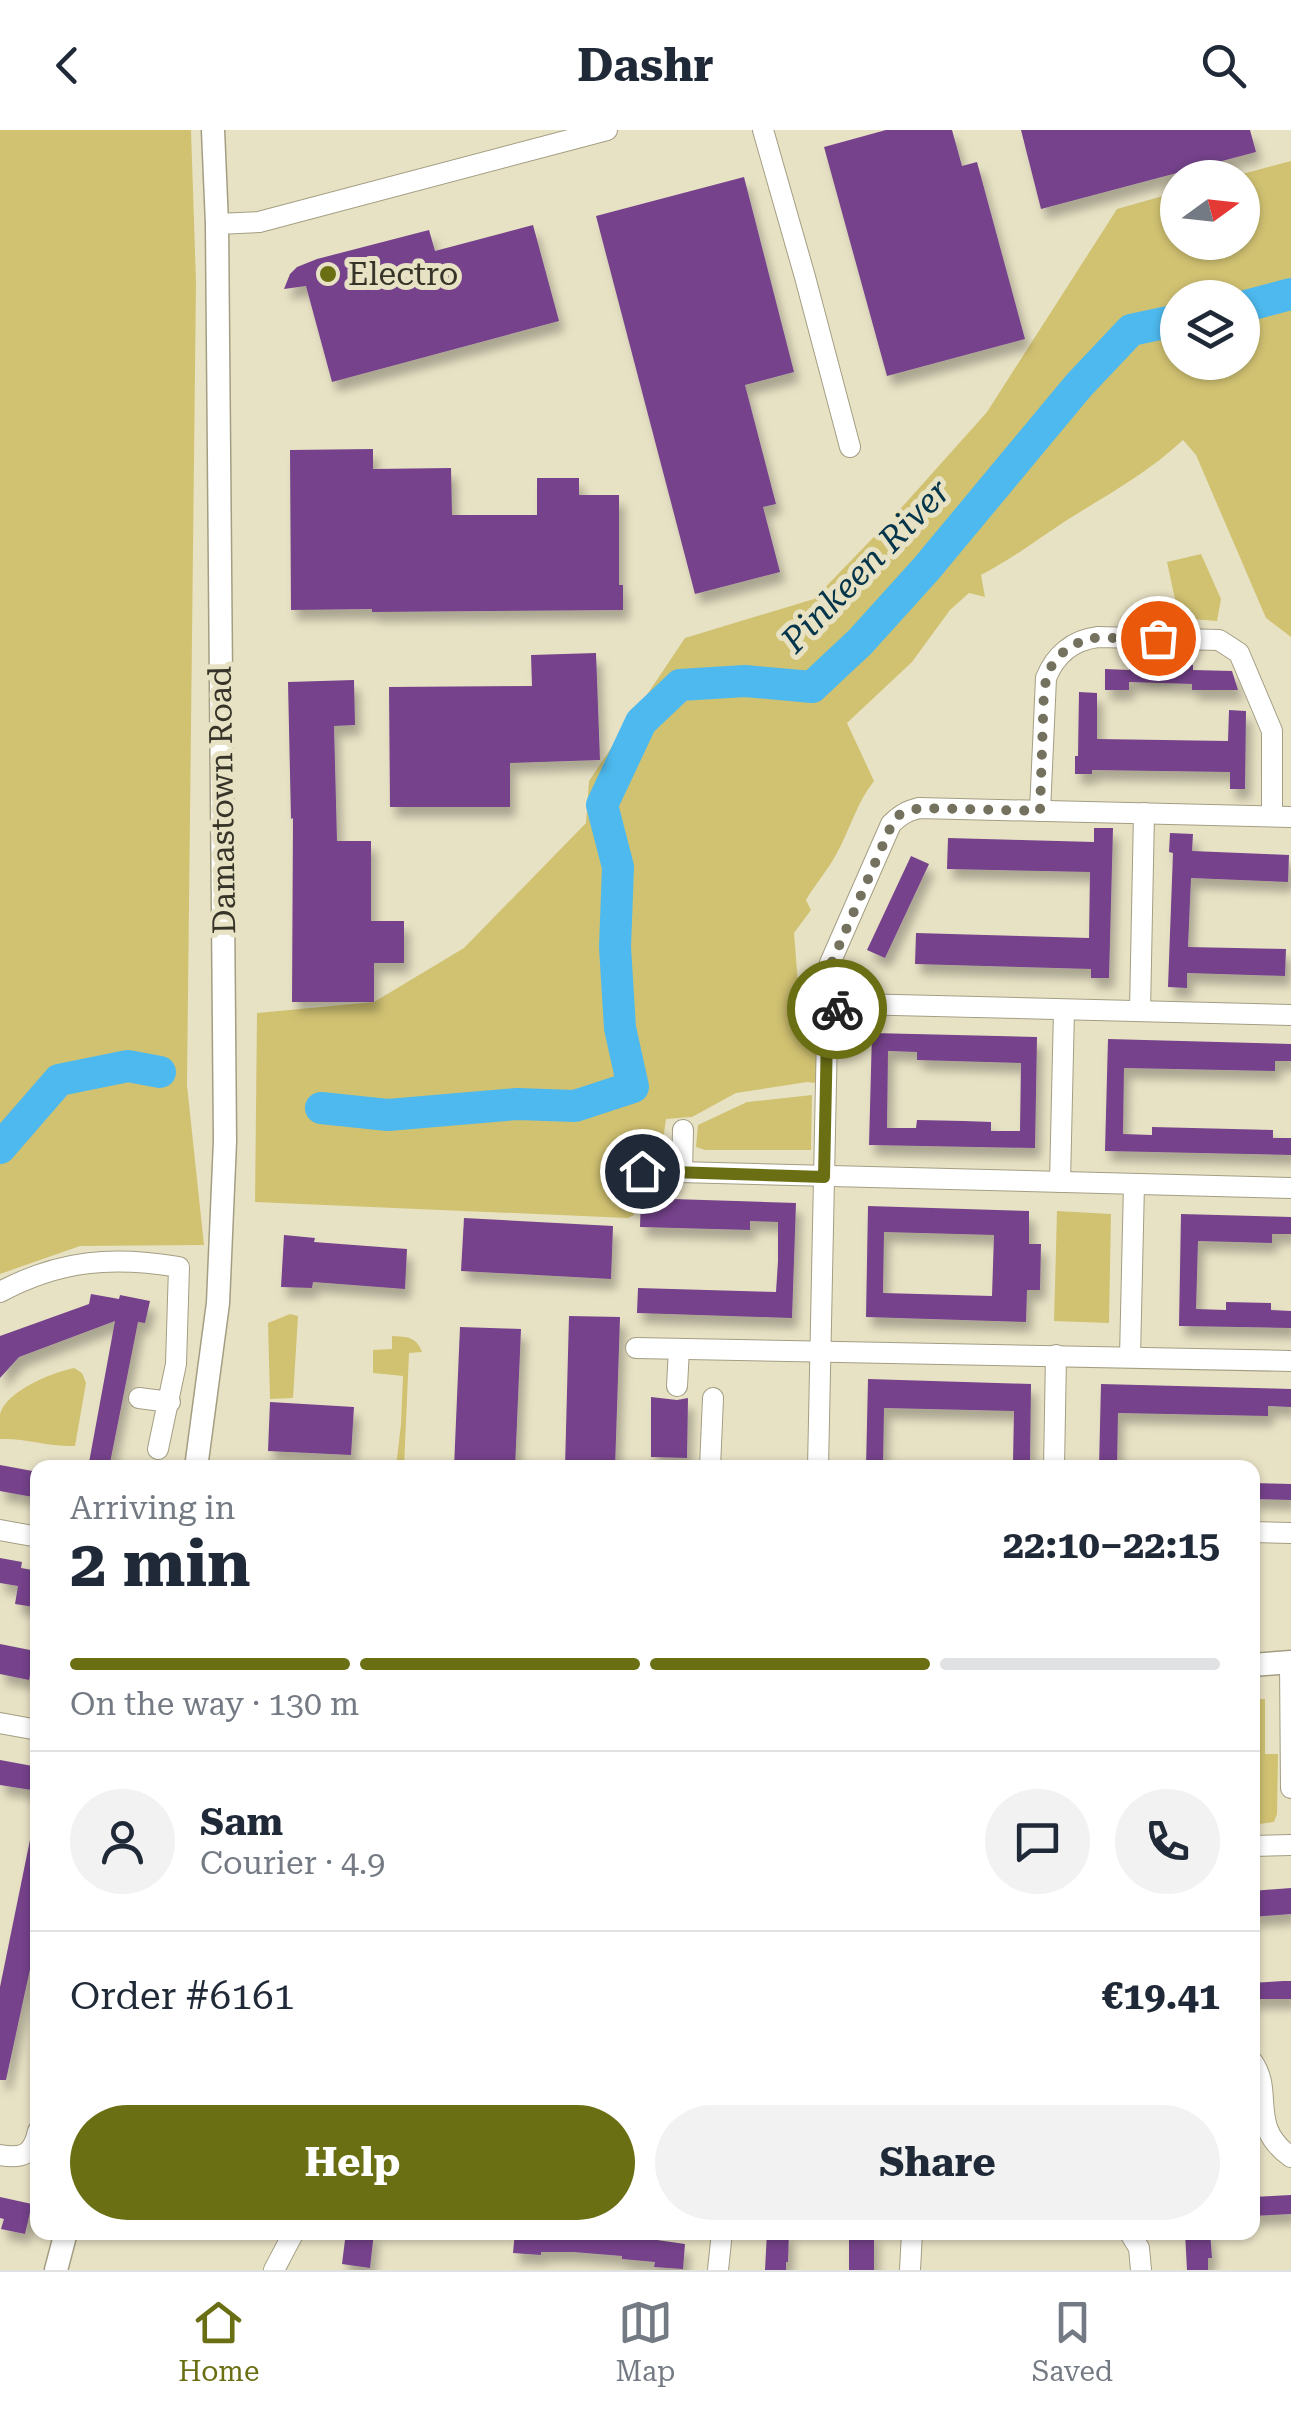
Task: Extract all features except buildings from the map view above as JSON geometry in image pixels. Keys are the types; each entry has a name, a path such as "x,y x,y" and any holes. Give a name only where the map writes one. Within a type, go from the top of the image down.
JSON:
{"street":[{"name":"Damastown Road","path":"197,1460 218,1303 224,1141 213,130"},
{"path":"217,224 260,222 607,130"},
{"path":"763,130 850,447"},
{"path":"841,1008 828,971 899,815 919,808 1040,811 1144,813 1282,817 1272,732 1239,653 1219,640 1098,637 1087,638 1065,650 1046,678 1040,811"},
{"path":"1140,1011 1144,813"},
{"path":"818,1460 827,1034 832,1015 855,1004 1291,1014"},
{"path":"1060,1182 1064,1010"},
{"path":"682,1172 683,1130"},
{"path":"642,1171 1291,1188"},
{"path":"1130,1357 1134,1184"},
{"path":"0,1292 27,1278 109,1260 179,1267 176,1364 158,1449"},
{"path":"636,1348 1291,1360"},
{"path":"677,1386 679,1349"},
{"path":"1054,1460 1056,1355"},
{"path":"139,1398 170,1402"},
{"path":"710,1460 713,1398"},
{"path":"0,1530 30,1536"},
{"path":"1260,1532 1291,1533"},
{"path":"1260,1664 1290,1662 1291,1788"},
{"path":"0,1722 30,1728"},
{"path":"1260,1846 1291,1846"},
{"path":"1260,2082 1263,2119 1270,2136 1291,2157"},
{"path":"0,2156 14,2158 30,2150"},
{"path":"56,2270 64,2240"},
{"path":"274,2270 290,2240"},
{"path":"718,2270 721,2240"},
{"path":"910,2270 912,2240"},
{"path":"1134,2240 1139,2248 1141,2270"}],"shaded area":[{"path":"0,130 191,130 196,282 187,1085 204,1245 80,1246 0,1274"},
{"path":"1291,161 1291,637 1266,618 1196,455 1183,440 1127,483 981,575 985,597 969,593 950,610 912,662 847,723 874,781 833,859 806,900 811,910 794,933 798,983 820,1012 814,1083 736,1093 692,1117 666,1119 662,1148 635,1155 634,1215 628,1218 255,1202 257,1013 374,1002 464,948 586,823 589,781 685,638 814,599 987,412 1117,209 1160,197 1160,260 1260,260 1260,169"},
{"path":"1201,554 1221,599 1217,621 1179,618 1167,562"},
{"path":"812,1095 811,1150 696,1147 698,1125 747,1102"},
{"path":"1057,1211 1111,1214 1109,1323 1054,1321"},
{"path":"290,1314 298,1316 293,1398 270,1399 268,1323"},
{"path":"392,1336 407,1337 422,1352 409,1353 404,1460 397,1460 403,1376 373,1373 373,1350 392,1349"},
{"path":"74,1368 82,1373 86,1383 75,1446 0,1439 0,1414 11,1398 43,1378"},
{"path":"1260,1699 1265,1699 1265,1754 1278,1754 1274,1822 1260,1824"}],"waterway":[{"name":"Pinkeen River","path":"1260,302 1291,294"},
{"name":"Pinkeen River","path":"321,1108 388,1115 517,1104 575,1106 633,1087 620,1028 615,947 618,867 602,805 641,722 680,685 745,681 812,687 860,642 926,569 1079,385 1131,330 1160,324"},
{"name":"Pinkeen River","path":"0,1148 59,1080 128,1066 160,1072"}],"way so far":[{"path":"837,1009 841,1008 829,982 830,963 899,815 919,808 1040,811 1044,688 1056,658 1087,638 1158,638"}],"place":[{"name":"Electro","path":"328,274"}],"route":[{"path":"642,1171 824,1177 827,1034 837,1009"}]}
